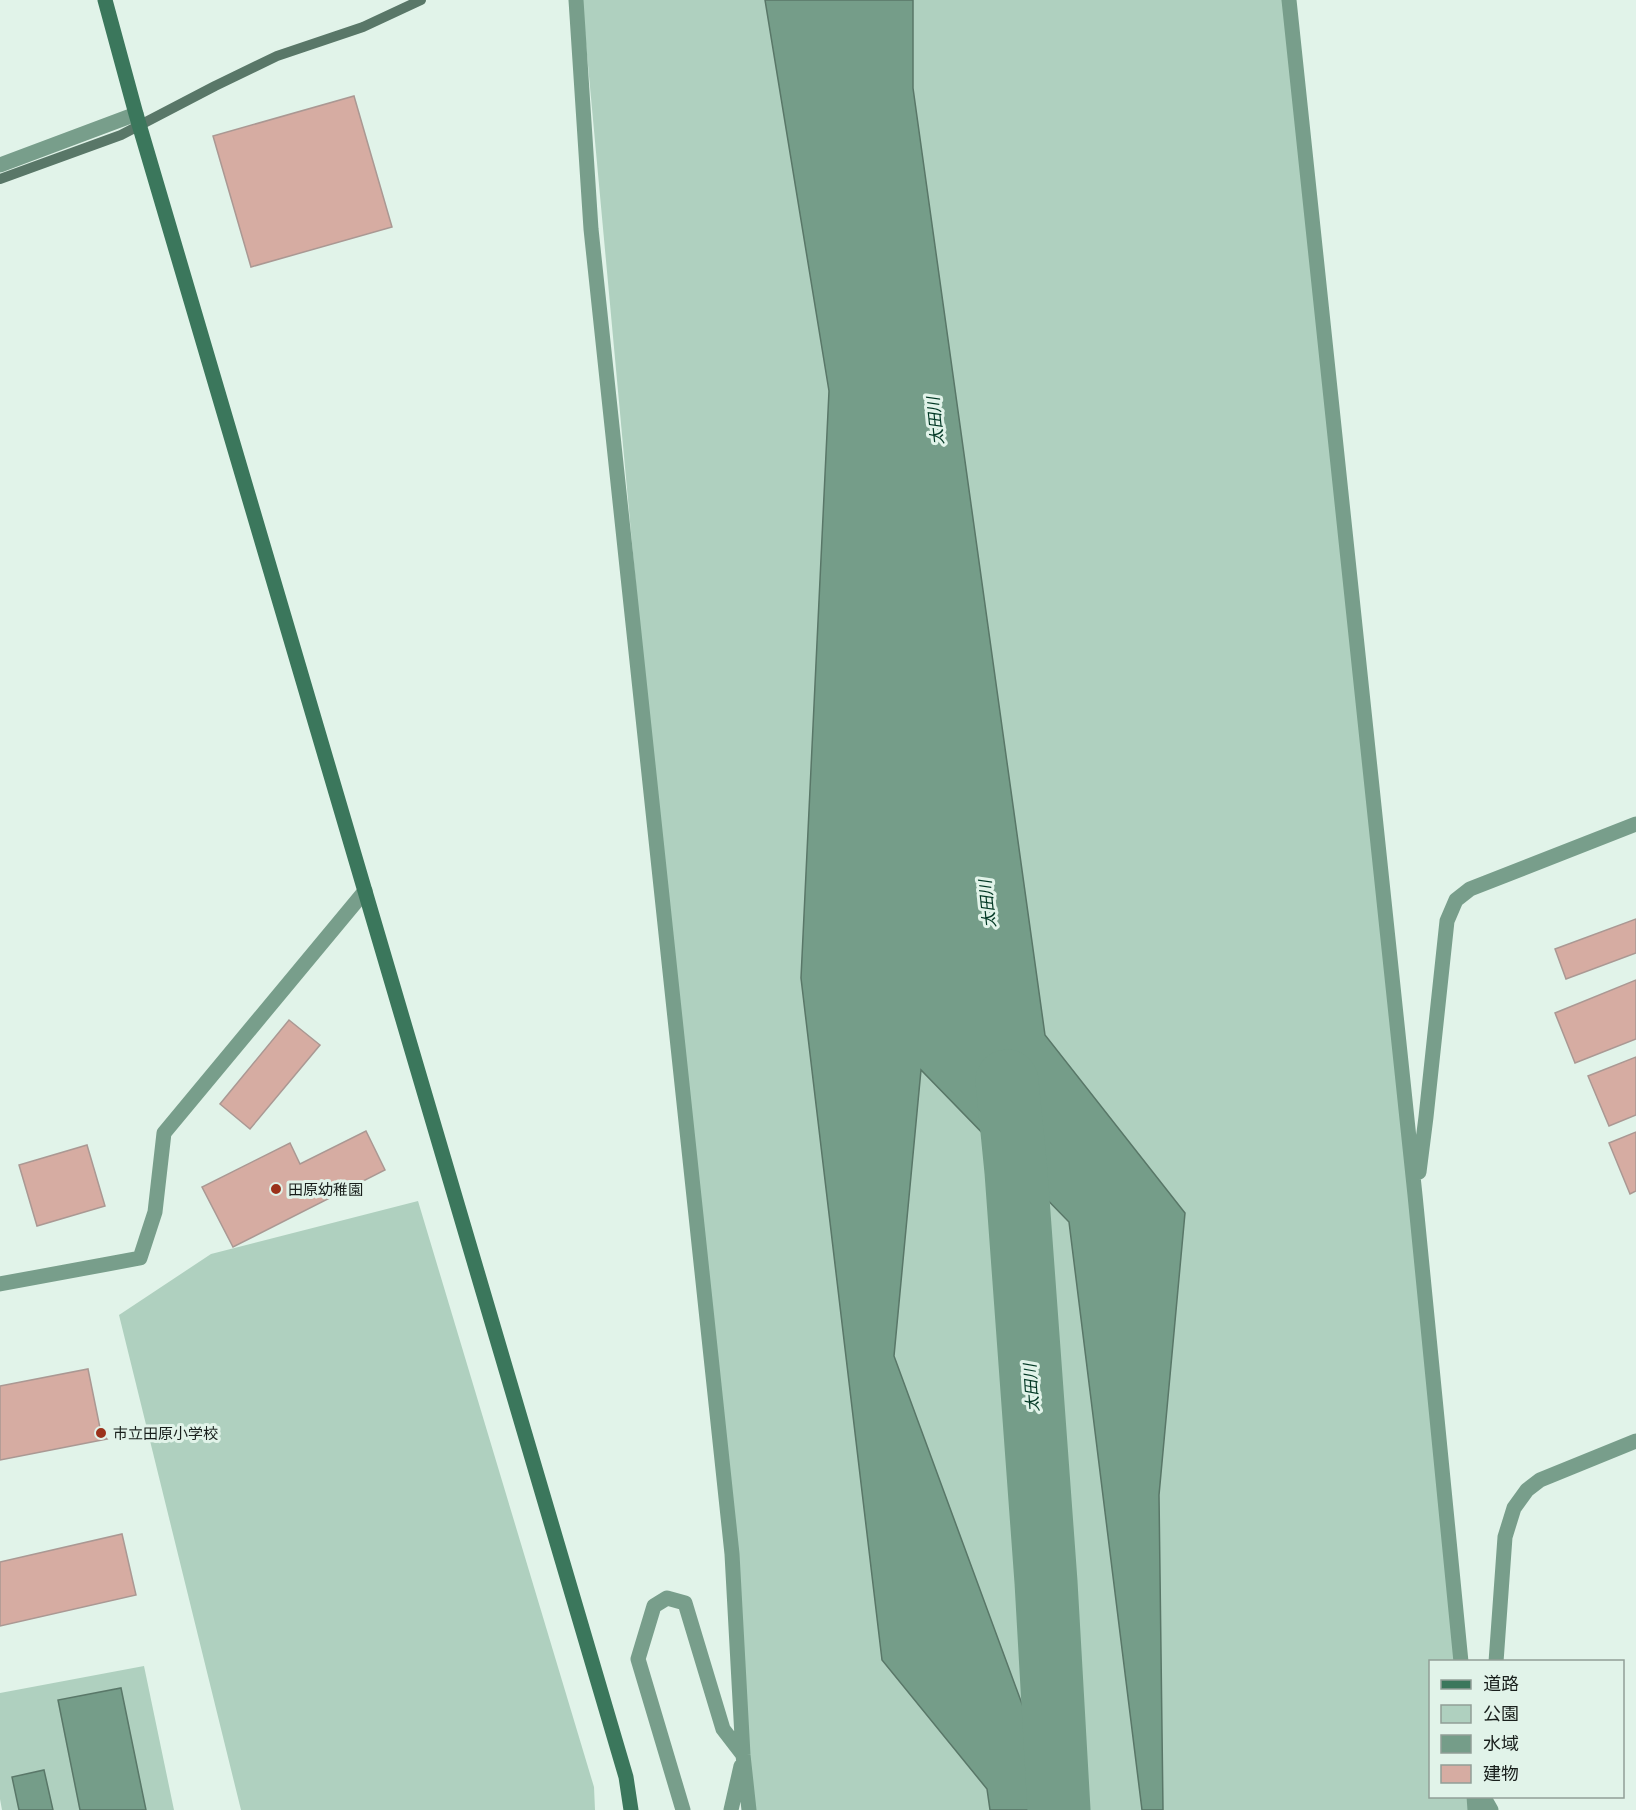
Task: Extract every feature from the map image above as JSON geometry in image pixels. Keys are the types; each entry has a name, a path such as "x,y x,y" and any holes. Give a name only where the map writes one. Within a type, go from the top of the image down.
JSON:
{"street":[{"path":"105,0 136,114 626,1777 631,1810"},
{"path":"576,0 591,229 732,1554 743,1755 749,1810"},
{"path":"1289,0 1415,1195 1461,1660"},
{"path":"0,165 136,114"},
{"path":"1415,1195 1426,1117 1447,921 1456,900 1470,889 1636,824"},
{"path":"0,1284 140,1258 155,1212 165,1133 365,891"},
{"path":"1496,1660 1505,1537 1514,1508 1527,1490 1540,1480 1636,1441"},
{"path":"683,1810 638,1659 654,1606 667,1598 685,1604 723,1729 743,1755 731,1810"}],"green space":[{"path":"582,0 1285,0 1457,1660 1429,1660 1429,1798 1469,1798 1470,1810 752,1810 675,1010"},
{"path":"418,1201 594,1787 595,1810 241,1810 119,1315 211,1254"},
{"path":"144,1666 174,1810 146,1810 120,1688 58,1700 80,1810 53,1810 43,1770 12,1777 19,1810 2,1810 0,1799 0,1693"}],"water":[{"path":"765,0 913,0 913,88 1045,1035 1185,1213 1159,1495 1163,1810 1142,1810 1069,1222 921,1070 894,1356 1061,1810 990,1810 987,1789 882,1660 801,978 829,391"},
{"path":"121,1688 146,1810 80,1810 58,1700"},
{"path":"44,1770 53,1810 19,1810 12,1777"}],"building":[{"path":"354,96 392,227 251,267 213,136"},
{"path":"1636,919 1636,953 1566,979 1555,949"},
{"path":"1636,980 1636,1039 1575,1063 1555,1013"},
{"path":"289,1020 320,1045 250,1129 220,1104"},
{"path":"1636,1057 1636,1115 1609,1126 1588,1076"},
{"path":"366,1131 385,1170 233,1247 202,1187 290,1143 300,1164"},
{"path":"1636,1132 1636,1191 1630,1194 1609,1143"},
{"path":"87,1145 105,1206 37,1226 19,1165"},
{"path":"88,1369 101,1433 107,1439 0,1460 0,1386"},
{"path":"122,1534 136,1595 0,1626 0,1562"}],"waterway":[{"path":"0,179 121,135 277,56 363,27 421,0"},
{"name":"太田川","path":"1007,1081 1016,1172 1046,1582 1059,1810"}],"place":[{"name":"田原幼稚園","path":"276,1189"},
{"name":"市立田原小学校","path":"101,1433"}]}
